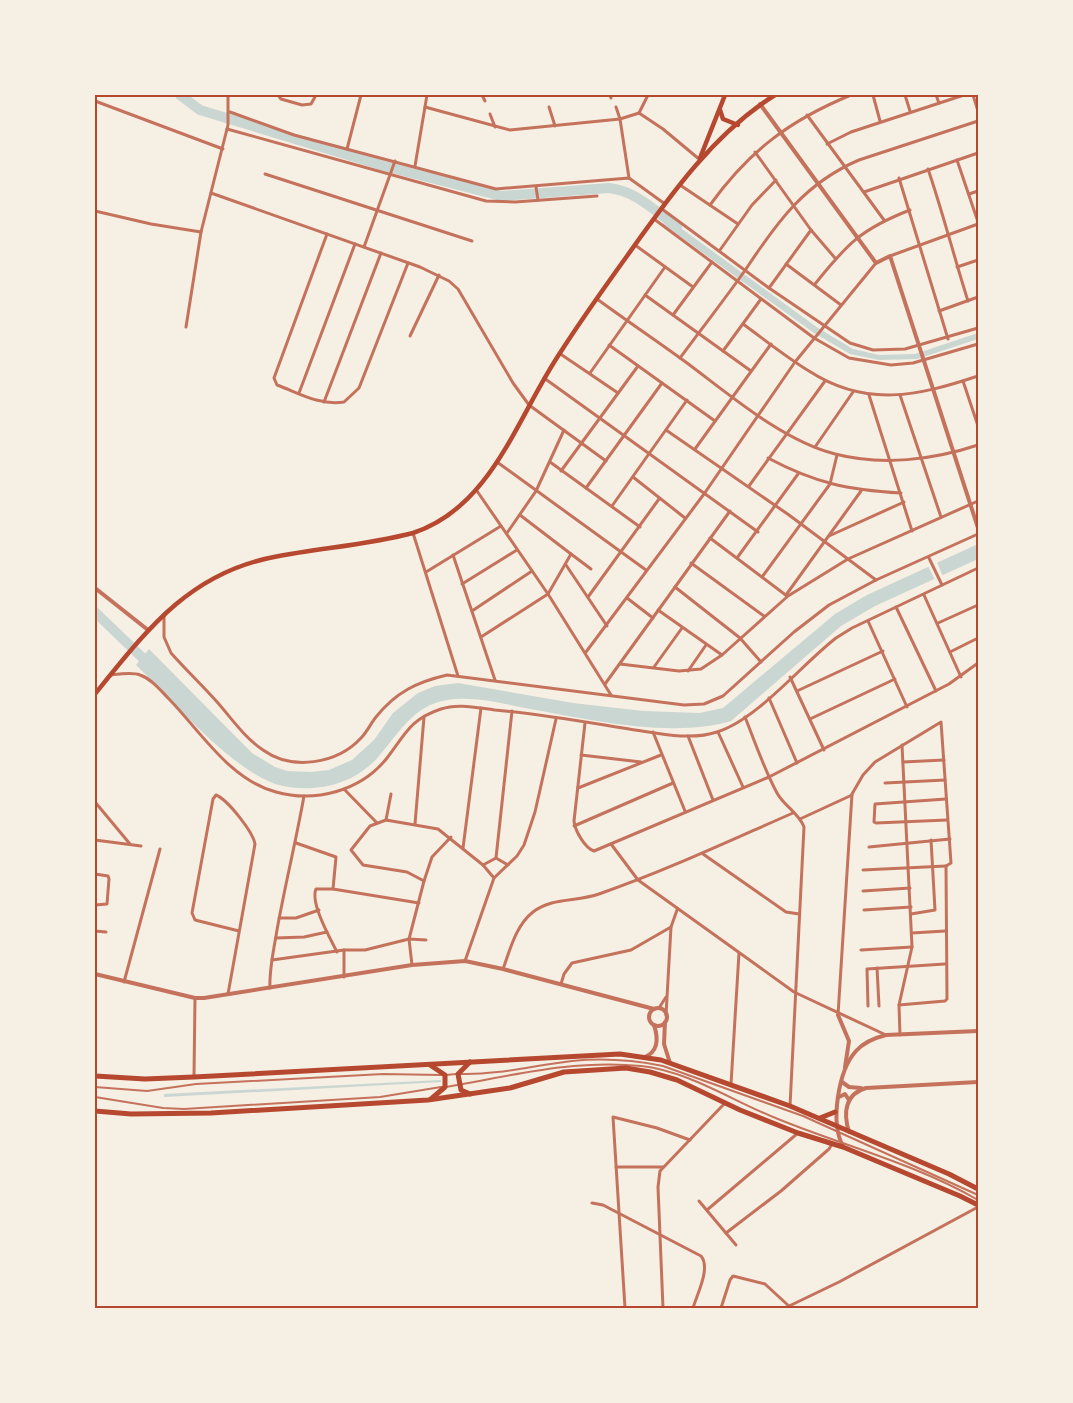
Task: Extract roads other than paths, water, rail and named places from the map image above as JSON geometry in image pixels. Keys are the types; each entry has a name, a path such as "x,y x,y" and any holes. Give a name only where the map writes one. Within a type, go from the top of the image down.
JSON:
{"main road":[{"path":"699,159 725,95"},
{"path":"95,694 117,666 164,614 199,585 241,566 272,557 413,533 444,519 477,491 560,353 635,245 699,159 760,104 775,95"},
{"path":"720,109 723,119 738,125"},
{"path":"95,1076 194,1078 620,1054 645,1057 670,1063 790,1106 820,1118 837,1130 849,1132 949,1174 978,1189"},
{"path":"471,1062 458,1074 458,1084 464,1092 476,1095"},
{"path":"428,1100 442,1092 445,1087 445,1075 429,1065"},
{"path":"95,1111 131,1114 170,1114 428,1100 476,1095 510,1088 557,1073 626,1068 650,1072 677,1080 798,1134 843,1147 960,1196 978,1206"},
{"path":"820,1118 829,1117 835,1112"}],"street":[{"path":"186,327 201,232 228,127 230,114 228,95"},
{"path":"278,95 281,99 302,105 310,104 316,95"},
{"path":"347,149 361,95"},
{"path":"415,166 427,95"},
{"path":"482,95 485,101"},
{"path":"639,113 648,95"},
{"path":"710,205 736,170 781,131 807,115 852,95"},
{"path":"873,95 880,122"},
{"path":"905,95 910,111"},
{"path":"936,95 939,103"},
{"path":"827,144 851,132 910,111 964,95"},
{"path":"973,95 978,111"},
{"path":"95,101 223,149"},
{"path":"760,104 876,263"},
{"path":"425,107 495,128 510,130 620,118 639,113 663,129 699,159"},
{"path":"549,107 555,126"},
{"path":"616,107 620,118 629,178 663,208 720,250 744,271 850,343 866,348 899,350 918,348 978,328"},
{"path":"230,114 275,129 395,160 496,189 629,178"},
{"path":"490,114 495,128"},
{"path":"807,115 884,220"},
{"path":"680,358 744,271 769,232 794,204 817,184 844,166 978,121"},
{"path":"228,127 486,201 500,203 597,196"},
{"path":"755,152 811,230 836,258"},
{"path":"864,192 899,178 978,153"},
{"path":"364,247 395,160"},
{"path":"586,652 704,494 795,362 876,263 919,244 978,223 958,160"},
{"path":"928,169 950,233 957,268 968,301"},
{"path":"265,174 472,241"},
{"path":"899,178 948,338"},
{"path":"720,250 761,194 776,180"},
{"path":"680,185 738,224"},
{"path":"536,187 538,199"},
{"path":"969,194 978,190"},
{"path":"211,193 408,263 439,275 454,285 462,295 509,376 529,404 606,461"},
{"path":"815,284 857,236 884,220 910,210"},
{"path":"95,211 151,224 201,232"},
{"path":"655,218 761,299 849,358 891,365 922,361 978,344"},
{"path":"769,288 811,230"},
{"path":"327,234 274,378 275,383 299,394 324,402 344,402 359,388 408,263"},
{"path":"299,394 355,244"},
{"path":"635,245 693,287"},
{"path":"324,402 381,253"},
{"path":"890,256 922,361 978,528"},
{"path":"957,268 978,260"},
{"path":"673,315 712,262"},
{"path":"786,264 841,304"},
{"path":"590,373 665,267"},
{"path":"410,336 439,275"},
{"path":"645,295 751,371"},
{"path":"939,311 978,297"},
{"path":"597,299 759,415 787,433 815,447 836,455 891,461 920,459 953,453 978,445"},
{"path":"723,351 761,299"},
{"path":"743,324 795,362 825,381 853,392 869,395 900,395 932,390 978,376"},
{"path":"695,449 771,344"},
{"path":"608,345 716,421"},
{"path":"560,353 618,393"},
{"path":"561,471 638,366"},
{"path":"544,378 758,532"},
{"path":"748,486 825,381"},
{"path":"963,381 976,411 978,426"},
{"path":"586,488 626,436 662,383"},
{"path":"815,447 853,392"},
{"path":"869,395 912,531"},
{"path":"900,395 940,517"},
{"path":"612,506 687,400"},
{"path":"507,533 536,491 564,430"},
{"path":"666,430 802,524 876,580"},
{"path":"762,577 830,484 836,455"},
{"path":"768,458 798,474 830,484 861,491 901,493"},
{"path":"496,462 646,570"},
{"path":"550,462 640,527"},
{"path":"737,558 758,532 798,474"},
{"path":"632,477 685,518"},
{"path":"477,491 548,594 612,696"},
{"path":"787,596 861,491"},
{"path":"588,597 659,499"},
{"path":"620,664 688,671 701,670 722,655 787,596 848,559 978,501"},
{"path":"829,536 904,502"},
{"path":"605,684 730,512"},
{"path":"520,516 591,569"},
{"path":"426,572 501,526"},
{"path":"413,533 458,676"},
{"path":"164,614 164,637 171,653 249,739 272,756 284,760 307,762 337,756 362,737 386,704 402,691 431,679 447,675 684,705 704,704 722,696 829,605 876,580 930,558 978,534"},
{"path":"710,538 787,596"},
{"path":"462,584 517,550"},
{"path":"481,637 548,594 571,554"},
{"path":"453,555 495,680"},
{"path":"930,558 942,585"},
{"path":"691,564 764,616"},
{"path":"566,565 607,626"},
{"path":"111,675 134,674 147,678 191,721 236,772 250,781 274,792 304,796 327,794 362,781 379,766 407,728 424,716 445,707 512,711 556,719 688,736 718,732 745,717 769,698 790,677 836,638 868,620 978,568"},
{"path":"471,611 532,571"},
{"path":"675,587 740,638 761,662"},
{"path":"95,588 147,632"},
{"path":"924,595 961,677"},
{"path":"627,598 653,618"},
{"path":"938,624 978,605"},
{"path":"896,607 936,691"},
{"path":"658,610 722,655"},
{"path":"868,620 907,707"},
{"path":"653,668 682,628"},
{"path":"950,652 978,638"},
{"path":"688,671 706,644"},
{"path":"797,691 883,651"},
{"path":"585,722 574,826 592,851 769,777 907,707 961,677 978,663"},
{"path":"790,677 824,750"},
{"path":"810,720 895,679"},
{"path":"769,698 797,763"},
{"path":"463,848 481,708"},
{"path":"496,858 512,711"},
{"path":"415,824 424,716"},
{"path":"745,717 769,777 781,799 800,819 804,830 794,992 790,1106"},
{"path":"465,961 494,878 522,850 527,838 556,719"},
{"path":"843,1147 837,1130 835,1112 849,1041 838,1014 852,794 869,767 902,744 941,722 952,862 946,866 862,870"},
{"path":"653,732 685,811"},
{"path":"718,732 743,787"},
{"path":"688,736 713,800"},
{"path":"900,1035 899,1006 912,948 912,907 902,744"},
{"path":"582,755 641,762"},
{"path":"578,788 661,755"},
{"path":"903,762 944,760"},
{"path":"885,783 946,780"},
{"path":"574,826 673,783"},
{"path":"344,789 377,822"},
{"path":"386,820 391,794"},
{"path":"800,819 852,794"},
{"path":"228,994 255,844 254,838 241,820 216,795 213,799 192,913 195,920 239,931"},
{"path":"270,988 272,960 279,918 296,843 304,796"},
{"path":"946,799 874,805 875,823 948,820"},
{"path":"95,802 130,844"},
{"path":"503,968 523,923 535,910 554,902 596,896 638,880 793,813"},
{"path":"424,881 407,872 363,865 351,850 370,826 377,822 386,820 438,828 451,836 483,865 494,878"},
{"path":"412,965 409,939 424,881 432,857 451,836"},
{"path":"869,847 950,839"},
{"path":"95,840 141,846"},
{"path":"911,914 934,911 930,840"},
{"path":"296,843 336,857 333,889"},
{"path":"611,844 638,880 677,910 794,992 886,1035"},
{"path":"124,982 160,849"},
{"path":"702,853 786,912 799,914"},
{"path":"483,865 496,858"},
{"path":"496,858 508,865"},
{"path":"899,1006 946,1001 946,866"},
{"path":"95,874 108,876 109,879 107,904 95,905"},
{"path":"337,952 318,910 315,891 322,888 333,889 419,903"},
{"path":"863,891 910,888"},
{"path":"864,910 912,907"},
{"path":"279,918 296,918 318,910"},
{"path":"670,1063 664,1044 666,997 671,927 677,910"},
{"path":"561,984 564,974 572,963 631,950 671,927"},
{"path":"95,931 106,932"},
{"path":"912,933 945,931"},
{"path":"276,938 327,932"},
{"path":"272,960 344,950 378,948 409,939 426,940"},
{"path":"861,950 912,948"},
{"path":"344,950 344,977"},
{"path":"731,1084 739,953"},
{"path":"95,974 195,998 344,977 412,965 465,961 503,968 642,1008 656,1009 666,1015"},
{"path":"868,1006 866,970 945,964"},
{"path":"877,968 880,1006"},
{"path":"649,1018 666,997"},
{"path":"194,1078 195,998"},
{"path":"642,1008 654,1025 657,1042 653,1053 645,1057"},
{"path":"654,1025 662,1025 666,1020"},
{"path":"844,1072 857,1050 876,1037 978,1031"},
{"path":"842,1082 853,1088 978,1082"},
{"path":"849,1132 845,1114 849,1100 855,1092 866,1088"},
{"path":"838,1099 845,1094 849,1100"},
{"path":"663,1308 658,1178 663,1167 725,1103"},
{"path":"625,1308 613,1117 650,1126 690,1140"},
{"path":"707,1210 798,1134"},
{"path":"726,1232 781,1191 829,1149 832,1144"},
{"path":"616,1167 663,1167"},
{"path":"699,1201 736,1245"},
{"path":"592,1203 620,1214 701,1256 705,1264 693,1308"},
{"path":"721,1308 732,1276 765,1284 788,1307 839,1282 978,1206"}],"lane":[{"path":"113,662 117,666"},
{"path":"95,1087 146,1091 179,1085 363,1075 496,1073 585,1060 639,1062 663,1066 714,1086 747,1095 803,1116 978,1195"},
{"path":"95,1097 163,1108 184,1109 380,1097 566,1067 607,1064 651,1067 701,1085 785,1122 840,1142 978,1200"}],"waterway":[{"path":"180,95 200,110 384,166 501,196 609,188 619,190 637,197 677,227"},
{"path":"95,612 152,667"}]}
